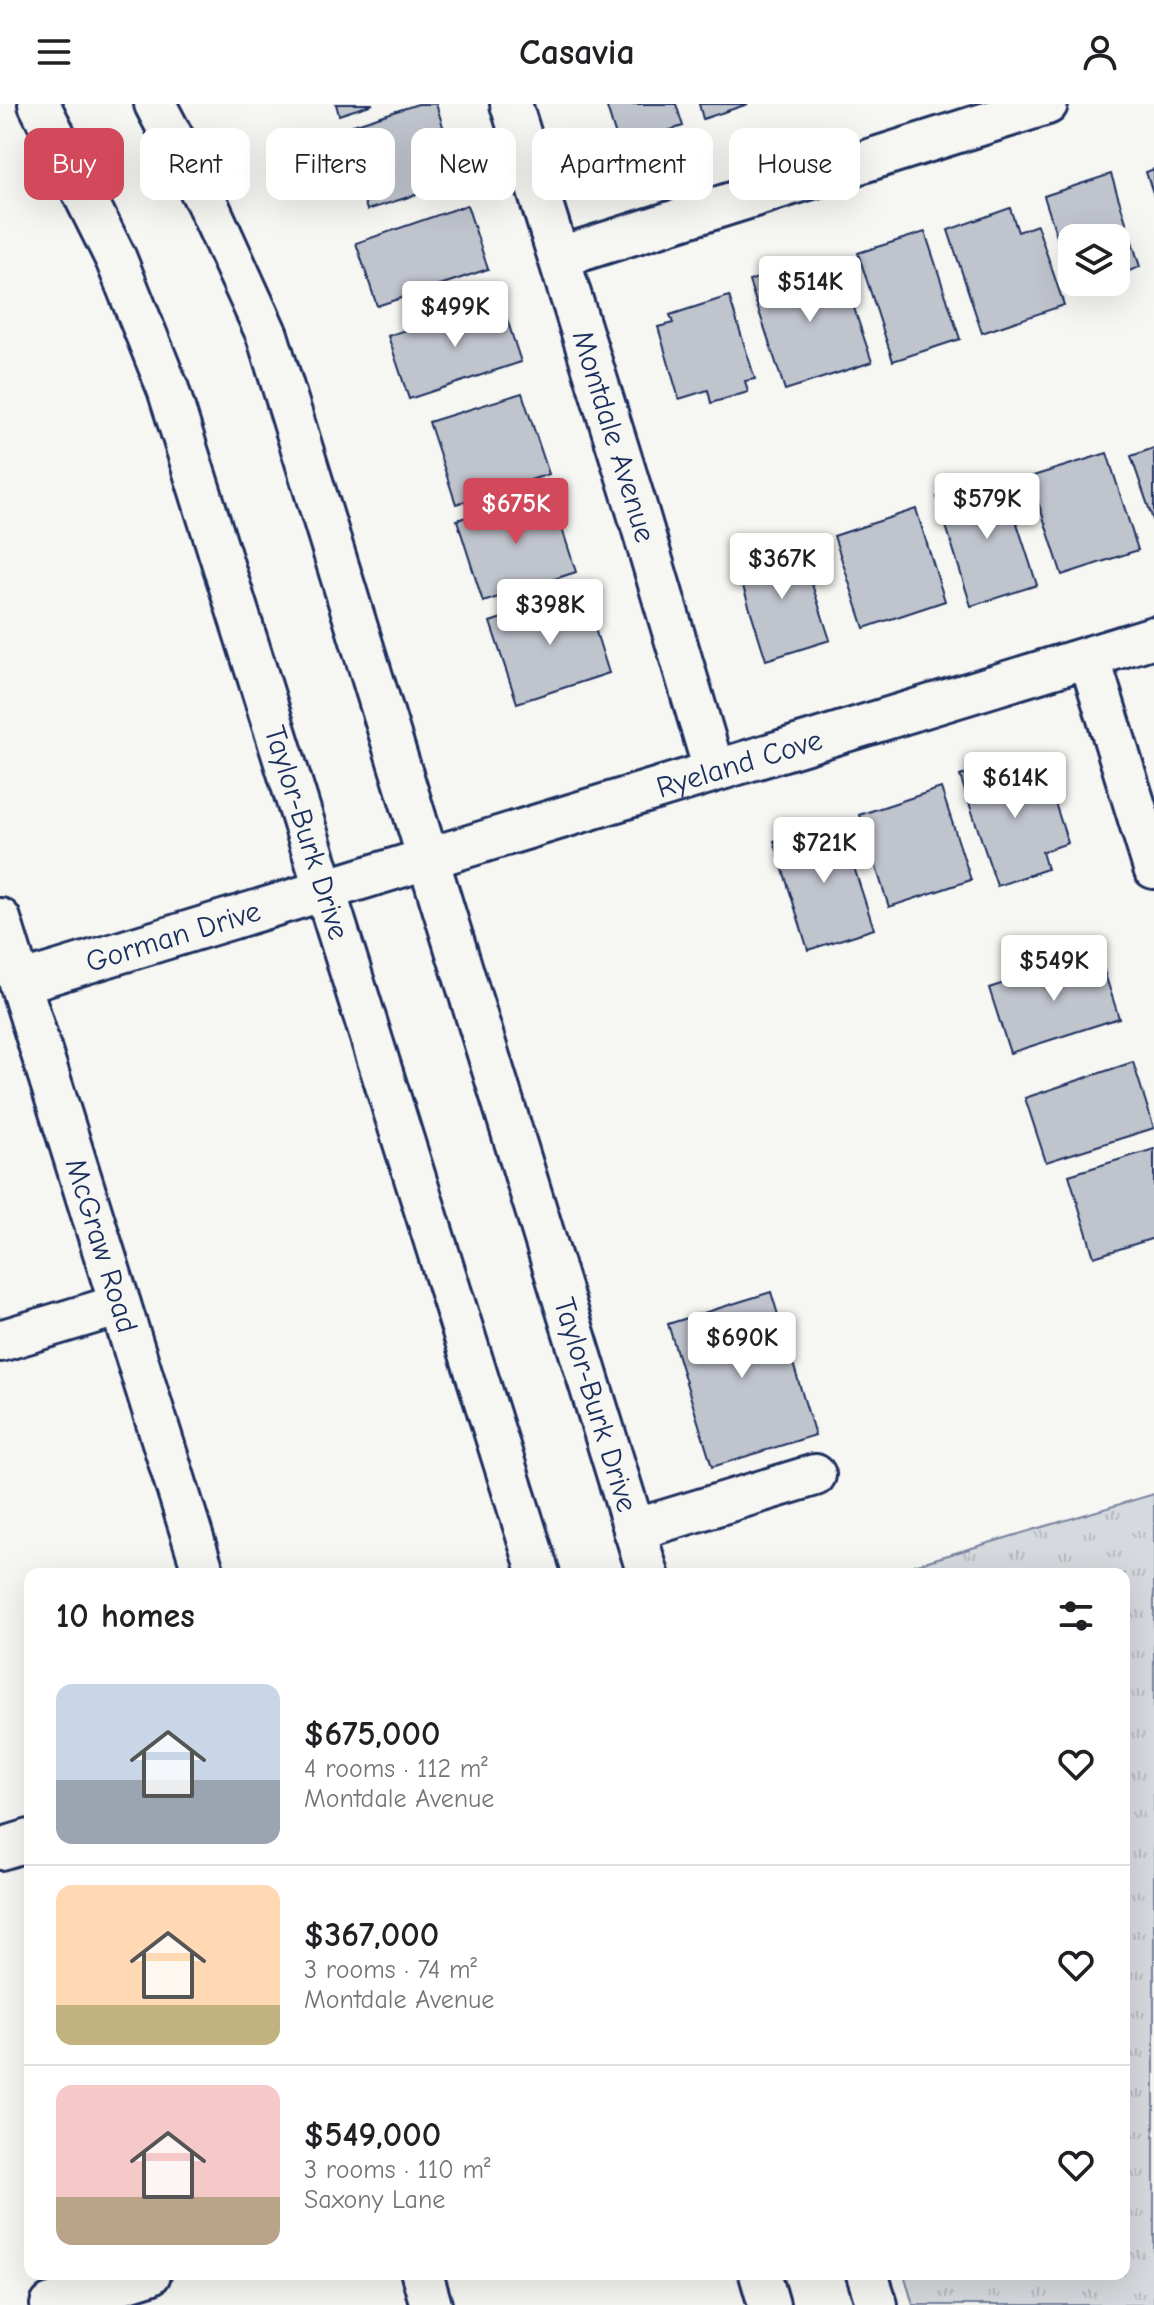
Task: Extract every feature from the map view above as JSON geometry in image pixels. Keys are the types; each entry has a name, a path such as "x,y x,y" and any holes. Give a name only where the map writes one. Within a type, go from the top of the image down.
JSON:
{"street":[{"name":"Taylor-Burk Drive","path":"39,104 116,259 168,389 537,1568"},
{"name":"Taylor-Burk Drive","path":"155,104 207,203 267,335 646,1568"},
{"name":"Montdale Avenue","path":"511,104 714,770"},
{"path":"560,257 1047,104"},
{"name":"Ryeland Cove","path":"325,889 1154,637"},
{"path":"1089,657 1154,868"},
{"name":"Gorman Drive","path":"20,983 325,889"},
{"name":"McGraw Road","path":"0,919 202,1568"},
{"path":"0,1341 120,1305"},
{"path":"634,1530 815,1475"},
{"path":"0,1849 24,1842"},
{"path":"51,2305 131,2280"},
{"path":"424,2280 431,2305"},
{"path":"762,2280 769,2305"},
{"path":"869,2280 877,2305"}],"green space":[{"path":"1154,1494 1154,2305 913,2305 906,2280 1130,2280 1130,1568 904,1568"}],"building":[{"path":"336,104 373,104 339,115"},
{"path":"418,104 436,104 443,128 411,128 411,196 367,210 364,200 395,200 395,128 344,128"},
{"path":"606,104 676,104 683,126 677,128 613,128"},
{"path":"699,104 748,104 703,119"},
{"path":"1154,169 1154,196 1146,172"},
{"path":"1111,174 1127,224 1058,224 1058,240 1044,196"},
{"path":"467,205 488,269 377,306 356,243"},
{"path":"1010,208 1018,232 1037,225 1058,287 1058,296 1061,296 1064,305 982,333 948,230"},
{"path":"925,232 960,339 893,361 858,253"},
{"path":"1130,235 1140,267 1130,271"},
{"path":"838,260 872,362 785,390 749,281 783,269 786,277"},
{"path":"729,296 755,379 745,381 748,392 711,403 708,390 679,399 658,327 673,323 670,315"},
{"path":"500,298 521,362 409,399 388,336"},
{"path":"522,393 549,474 456,504 429,422"},
{"path":"1154,448 1154,523 1131,456"},
{"path":"1107,453 1138,550 1062,575 1030,477"},
{"path":"1002,477 1037,585 971,606 937,497"},
{"path":"550,491 576,572 483,602 457,520"},
{"path":"916,509 945,601 864,628 834,536"},
{"path":"798,541 830,640 766,660 735,561"},
{"path":"583,591 609,673 517,703 490,622"},
{"path":"1042,763 1068,843 1042,852 1047,869 997,886 960,776 991,766 995,779"},
{"path":"941,788 971,880 889,907 859,815"},
{"path":"839,821 874,929 808,950 774,841"},
{"path":"1098,952 1119,1018 1010,1053 989,988"},
{"path":"1133,1062 1154,1128 1046,1162 1025,1098"},
{"path":"1154,1149 1154,1238 1094,1257 1069,1175"},
{"path":"771,1292 815,1435 712,1467 668,1324"}]}
